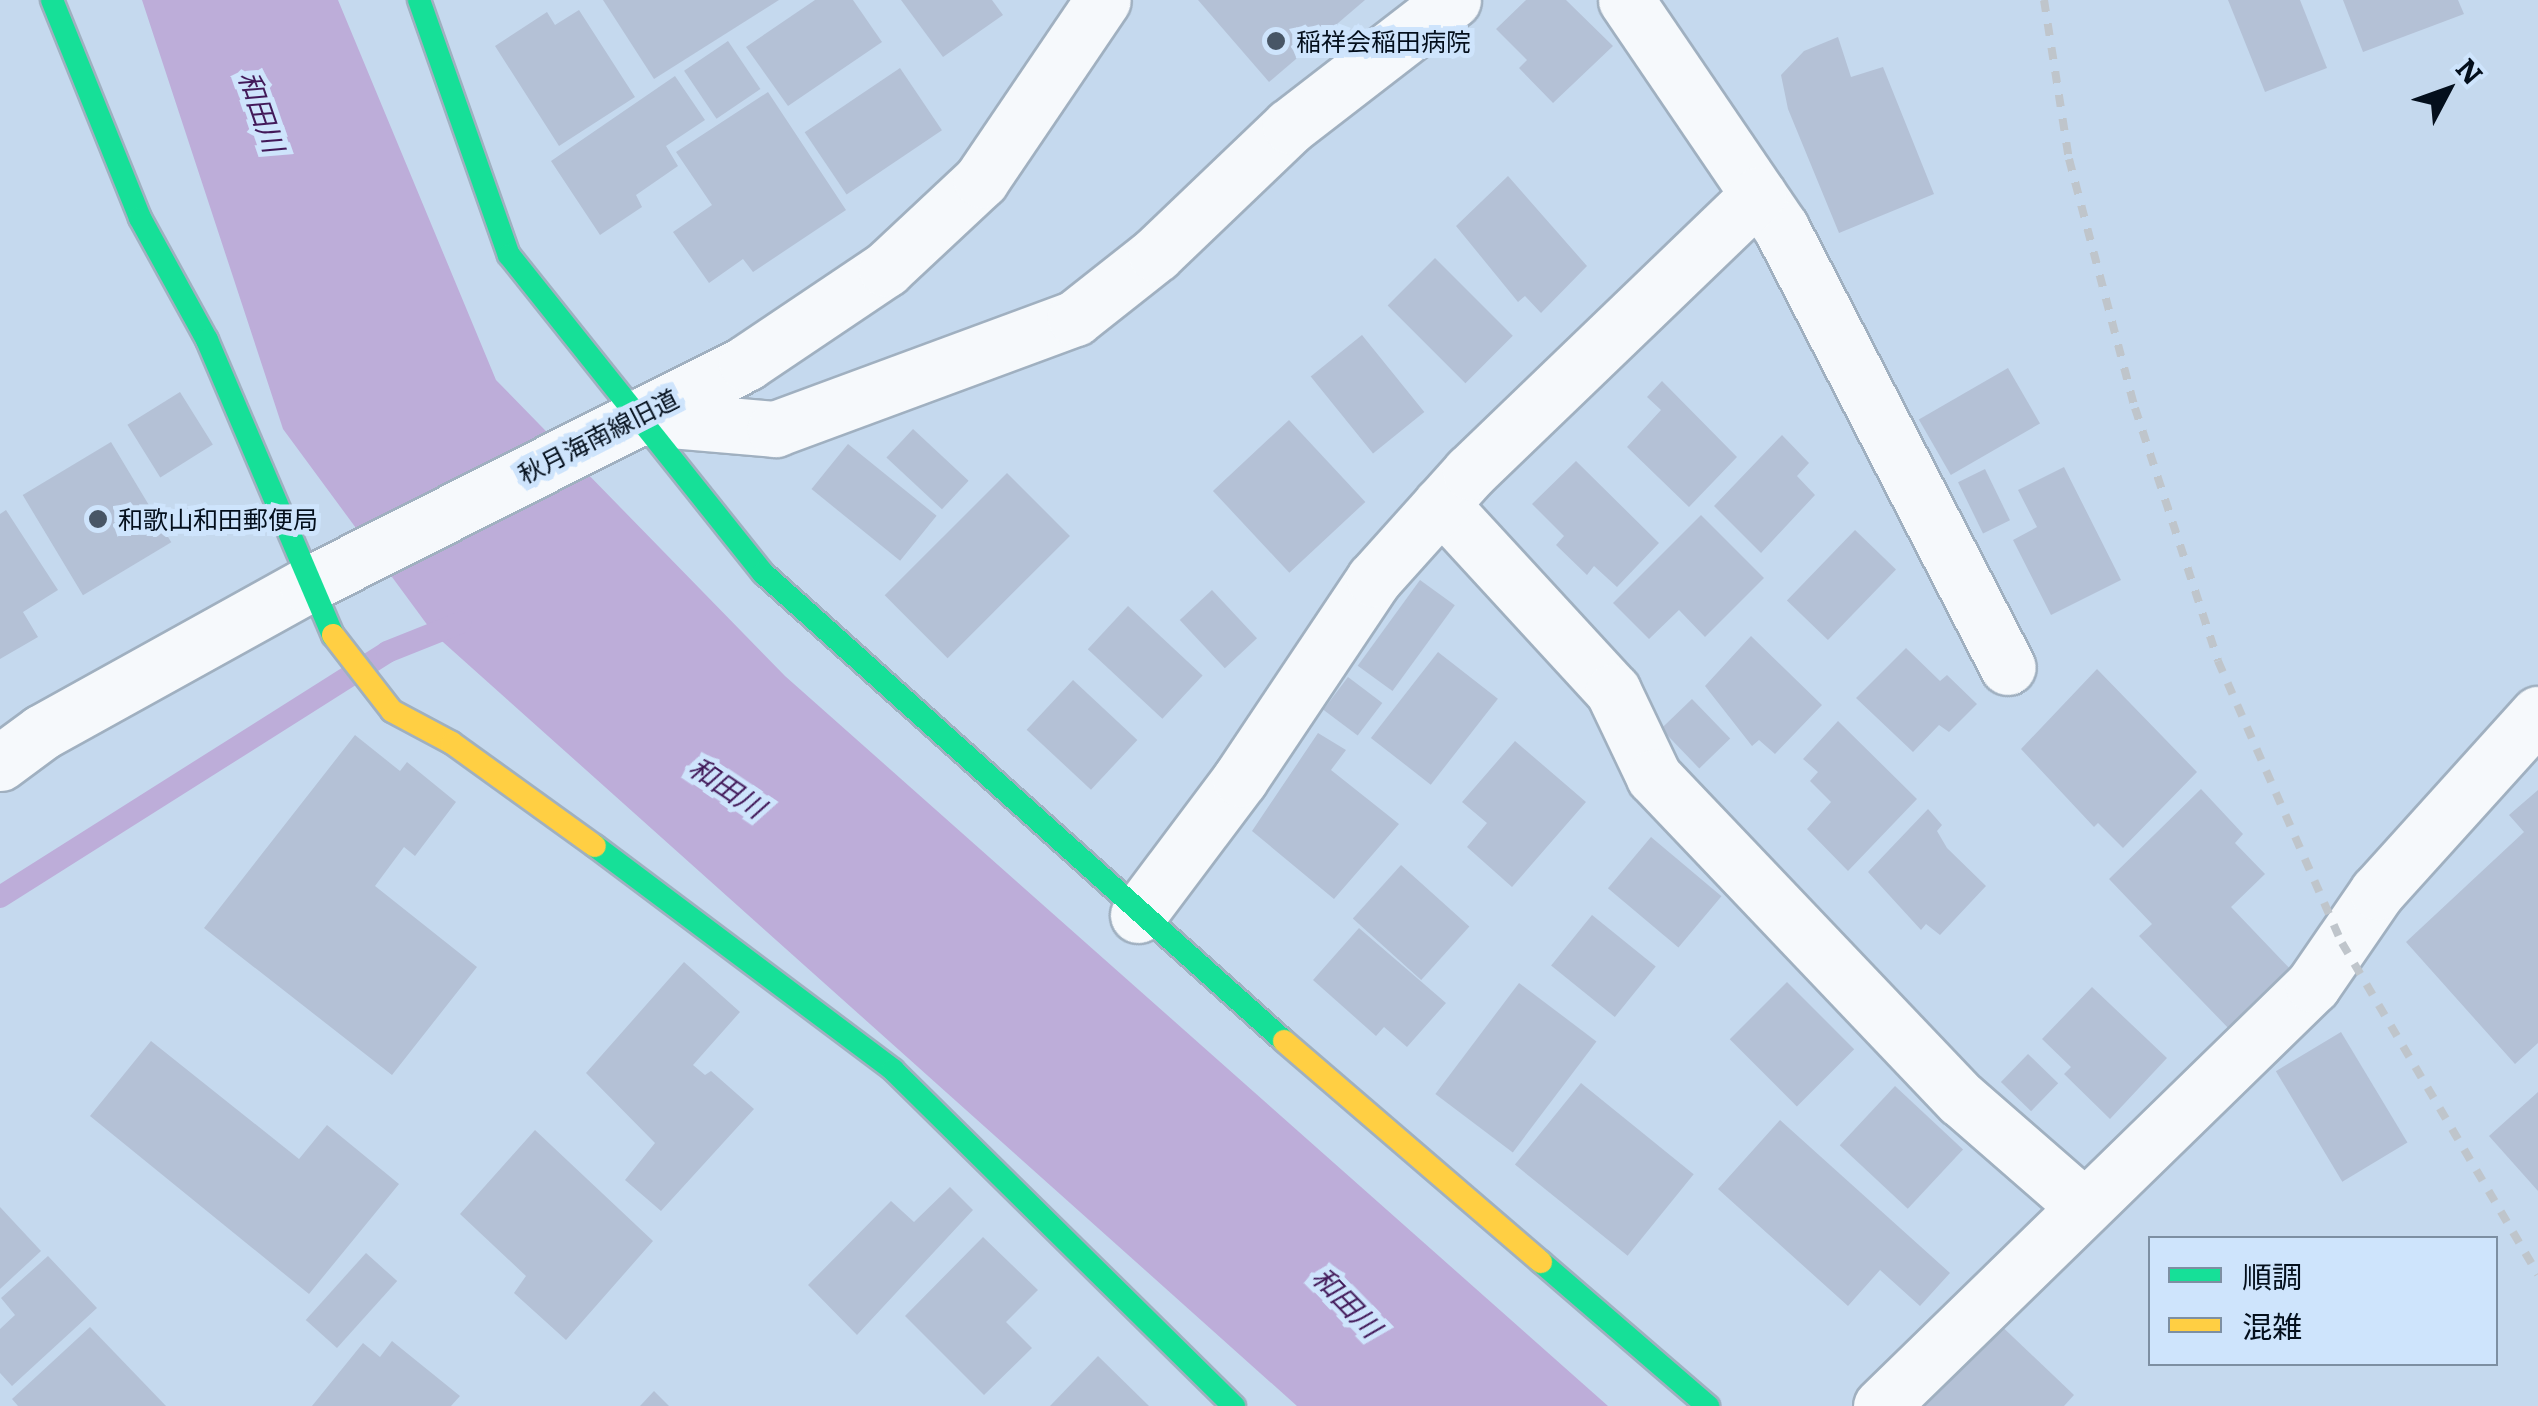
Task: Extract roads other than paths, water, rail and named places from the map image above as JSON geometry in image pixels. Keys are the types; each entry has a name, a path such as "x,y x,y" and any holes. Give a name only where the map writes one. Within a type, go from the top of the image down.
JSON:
{"street":[{"path":"52,0 140,218 207,340 322,577 330,630 392,711 452,743 558,818 893,1070 1234,1406"},
{"path":"419,0 509,254 617,425 763,573 1138,916 1708,1406"},
{"name":"秋月海南線旧道","path":"0,763 42,732 322,577 746,363 886,270 981,180 1103,0"},
{"path":"617,425 775,429 1075,318 1156,254 1290,126 1453,0"},
{"path":"1626,0 1758,195 2008,668"},
{"path":"1138,916 1240,779 1374,578 1441,504 1758,195"},
{"path":"1441,504 1613,691 1654,777 1960,1098 2085,1206"},
{"path":"1881,1406 2314,985 2377,892 2538,714"}],"water":[{"name":"和田川","path":"142,0 338,0 496,380 785,676 1608,1406 1297,1406 434,634 283,429"}],"waterway":[{"path":"0,897 387,652 460,623"}],"railway":[{"path":"2044,0 2069,159 2135,408 2218,661 2342,943 2538,1274"}],"place":[{"name":"稲祥会稲田病院","path":"1276,41"},
{"name":"和歌山和田郵便局","path":"98,519"}]}
